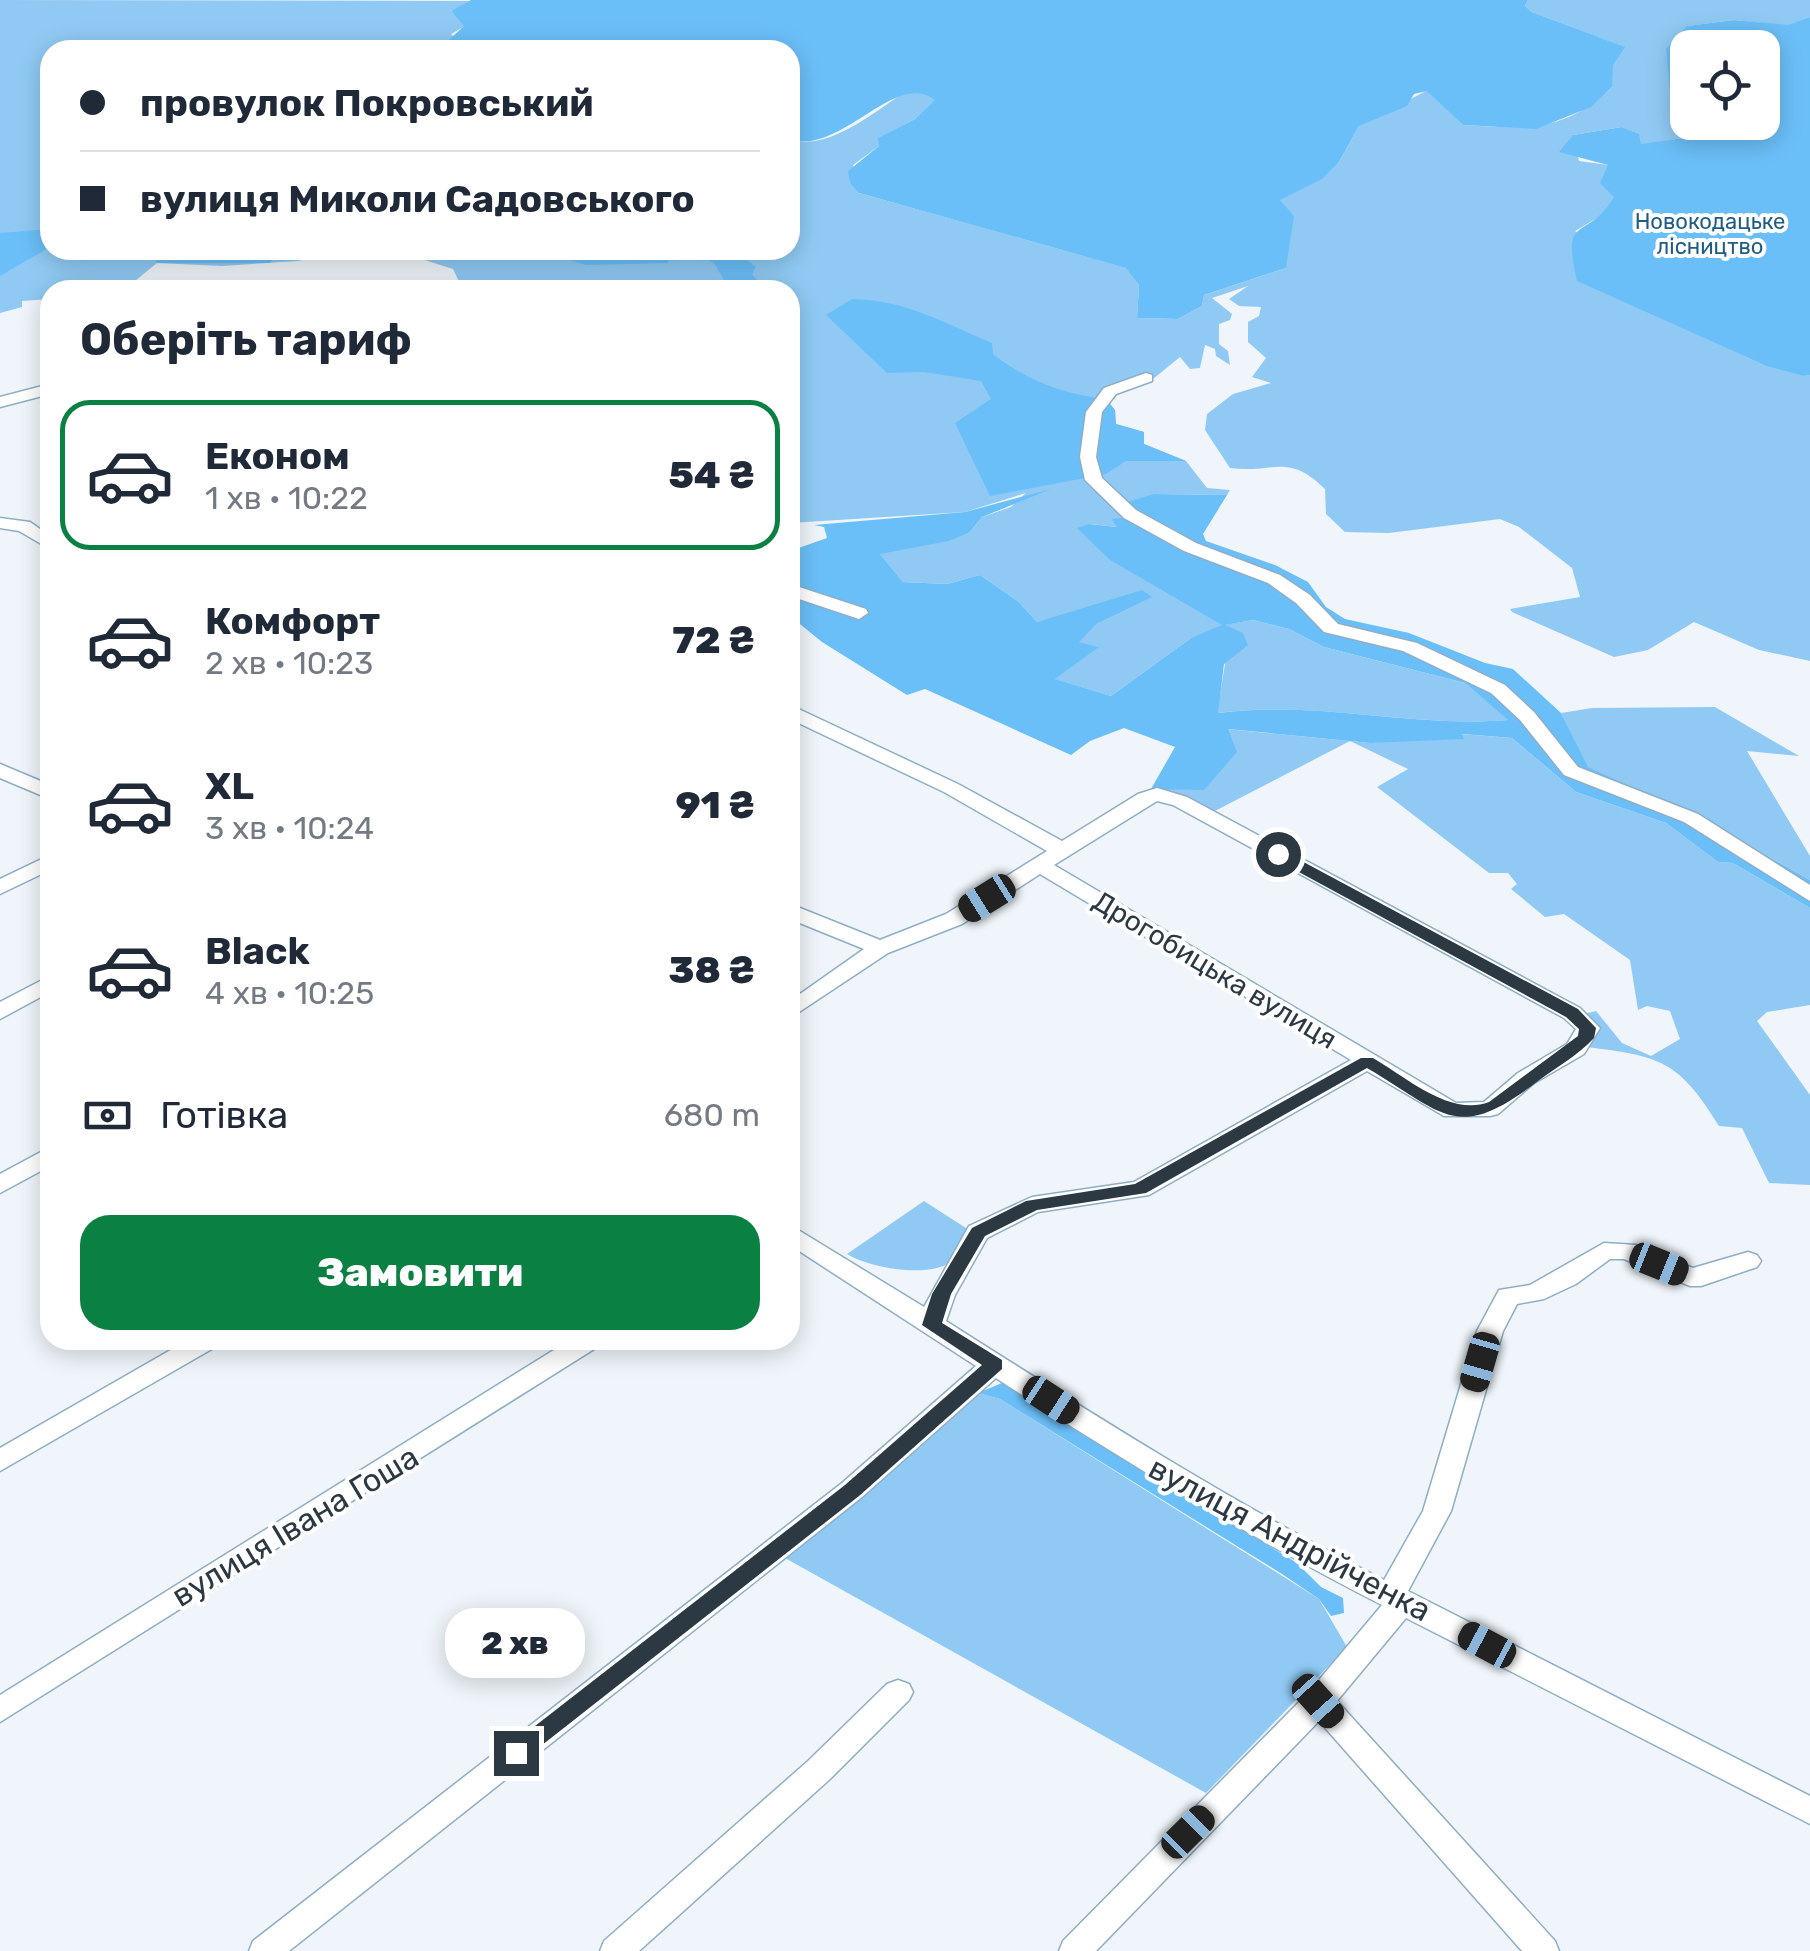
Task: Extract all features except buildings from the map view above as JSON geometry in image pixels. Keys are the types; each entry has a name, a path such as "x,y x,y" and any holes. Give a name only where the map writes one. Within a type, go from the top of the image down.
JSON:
{"street":[{"path":"1146,378 1110,391 1094,412 1090,442 1094,480 1130,514 1190,547 1274,579 1303,598 1331,628 1410,647 1498,690 1527,716 1570,771 1690,818 1810,896"},
{"path":"0,402 40,392"},
{"path":"0,523 24,526 40,537"},
{"path":"800,593 859,613"},
{"path":"800,715 936,780 1062,850 954,919 880,948 800,1003"},
{"path":"0,770 40,788"},
{"name":"Дрогобицька вулиця","path":"1040,865 1452,1110 1476,1113 1490,1109 1526,1078 1576,1049 1588,1028 1572,1013 1180,801 1157,794 1062,850"},
{"path":"0,888 40,866"},
{"path":"800,916 880,948"},
{"path":"0,1012 40,988"},
{"path":"932,1325 942,1294 978,1232 1032,1205 1140,1189 1367,1061"},
{"path":"0,1185 40,1161"},
{"name":"вулиця Андрійченка","path":"800,1242 1135,1455 1282,1541 1810,1810"},
{"path":"1074,1951 1318,1701 1397,1598 1437,1511 1490,1331 1508,1296 1534,1292 1566,1278 1604,1251 1628,1252 1701,1277 1748,1261"},
{"path":"0,1461 191,1350"},
{"name":"вулиця Івана Гоша","path":"0,1710 574,1350"},
{"path":"264,1951 852,1490 995,1364"},
{"path":"616,1951 819,1770 898,1692"},
{"path":"1318,1701 1543,1951"}],"shaded area":[{"path":"0,0 475,1 451,11 465,26 451,34 457,40 40,40 40,260 302,260 222,266 157,263 136,280 40,280 40,300 22,301 22,307 0,313"},
{"path":"1528,0 1810,0 1810,17 1788,26 1734,20 1670,30 1671,140 1640,145 1638,134 1622,127 1573,135 1579,161 1608,165 1615,197 1604,214 1575,231 1804,376 1810,375 1810,661 1759,650 1694,622 1648,650 1614,657 1512,612 1510,609 1580,597 1572,568 1519,527 1500,519 1389,533 1345,532 1326,514 1325,489 1300,471 1280,467 1230,468 1205,430 1207,414 1233,394 1271,383 1252,377 1266,358 1248,342 1248,322 1259,316 1261,307 1239,306 1229,299 1248,286 1212,298 1232,314 1230,320 1219,324 1219,344 1228,351 1230,365 1216,356 1215,349 1205,345 1200,368 1190,369 1180,357 1153,379 1106,399 1115,410 1116,424 1144,432 1144,444 1186,461 1207,488 1230,490 1227,495 1154,494 1140,516 1113,520 1118,527 1089,524 1191,606 1223,625 1253,620 1289,629 1324,647 1465,683 1509,720 1436,720 1291,710 1217,713 1225,664 1191,638 1111,696 1054,679 1098,647 1078,642 1097,624 1151,597 1037,622 1019,602 980,575 947,584 903,582 879,553 970,532 982,517 1011,507 1026,493 965,512 800,522 800,280 458,280 453,269 425,260 800,260 800,141 836,135 908,90 925,92 936,100 915,119 879,138 879,146 853,165 859,193 1127,268 1139,285 1137,318 1178,319 1202,306 1204,295 1286,268 1279,200 1339,162 1359,126 1428,90 1463,125 1543,125 1577,113 1612,87 1612,65 1624,47 1532,12 1525,6"},
{"path":"1715,707 1799,756 1747,751 1810,856 1810,880 1692,814 1587,767 1561,713 1592,708"},
{"path":"1226,729 1350,741 1209,814 1161,792"},
{"path":"1460,734 1512,738 1576,792 1666,823 1718,862 1733,863 1810,908 1810,1005 1767,1012 1757,1021 1810,1095 1810,1185 1769,1183 1742,1128 1719,1126 1692,1087 1666,1066 1633,1054 1586,1047 1596,1036 1584,1014 1596,1011 1622,1043 1651,1056 1680,1039 1670,1011 1647,1006 1638,1010 1630,960 1564,914 1545,917 1511,889 1517,884 1508,873 1489,873 1377,787 1408,769 1350,741 1370,743"},
{"path":"924,1201 969,1230 955,1259 932,1269 901,1270 870,1264 847,1254"},
{"path":"978,1393 1000,1399 1319,1599 1347,1647 1206,1793 785,1558"}],"green space":[{"path":"471,0 1528,0 1525,6 1532,12 1625,47 1613,65 1612,87 1591,107 1536,129 1463,125 1427,91 1414,94 1407,106 1359,126 1339,162 1322,179 1280,200 1294,216 1286,268 1204,295 1202,306 1178,319 1137,318 1139,285 1126,268 859,193 850,183 848,171 879,146 878,138 915,119 935,100 919,93 903,95 829,135 800,140 800,40 449,40 464,26 451,11"},
{"name":"Новокодацьке лісництво","path":"1810,17 1810,375 1804,376 1767,366 1577,281 1572,245 1575,236 1614,197 1600,183 1608,165 1559,152 1573,135 1622,127 1639,134 1641,144 1670,140 1780,140 1780,30 1683,30 1687,26 1734,20 1788,25"},
{"name":"Новокодацьке лісництво","path":"1670,45 1670,92 1666,49"},
{"path":"40,230 40,253 0,276 0,233"},
{"path":"156,260 273,260 270,263"},
{"path":"570,260 669,260 667,263 586,265"},
{"path":"707,260 745,260 756,267 752,274 757,280 724,280 714,263"},
{"path":"852,299 907,308 992,343 993,354 1032,379 1060,390 1106,399 1115,410 1116,424 1144,432 1144,444 1186,461 1126,461 1106,474 990,496 955,423 991,399 981,381 924,372 887,373 826,315"},
{"path":"1051,489 982,517 970,532 949,541 880,554 903,582 947,584 980,575 1019,602 1037,622 1142,590 1152,597 1097,624 1079,642 1099,647 1055,679 1111,696 1191,638 1222,625 1110,560 1077,528 1089,524 1117,527 1112,519 1139,516 1127,502 1154,494 1227,495 1203,534 1206,541 1275,565 1308,582 1326,607 1345,619 1409,633 1485,663 1513,669 1561,713 1588,767 1692,814 1810,880 1810,908 1733,863 1718,862 1666,823 1576,792 1512,738 1462,734 1464,739 1370,743 1228,729 1237,752 1204,790 1151,789 1175,747 1124,728 1090,741 1071,755 925,689 907,695 822,642 800,624 800,547 827,538 824,527 814,525 965,512","holes":["1253,620 1289,629 1324,647 1465,683 1508,720 1435,720 1292,710 1218,713 1224,664 1248,645 1243,633 1225,625"]},
{"path":"1002,1383 1297,1563 1321,1587 1343,1598 1344,1613 1331,1616 1319,1599 1282,1574 1000,1399 978,1393"}],"route":[{"path":"516,1753 852,1490 995,1364 932,1325 942,1294 978,1232 1032,1205 1140,1189 1217,1142 1367,1061 1452,1110 1476,1113 1495,1106 1526,1078 1576,1049 1585,1038 1588,1028 1572,1013 1278,854"}]}
